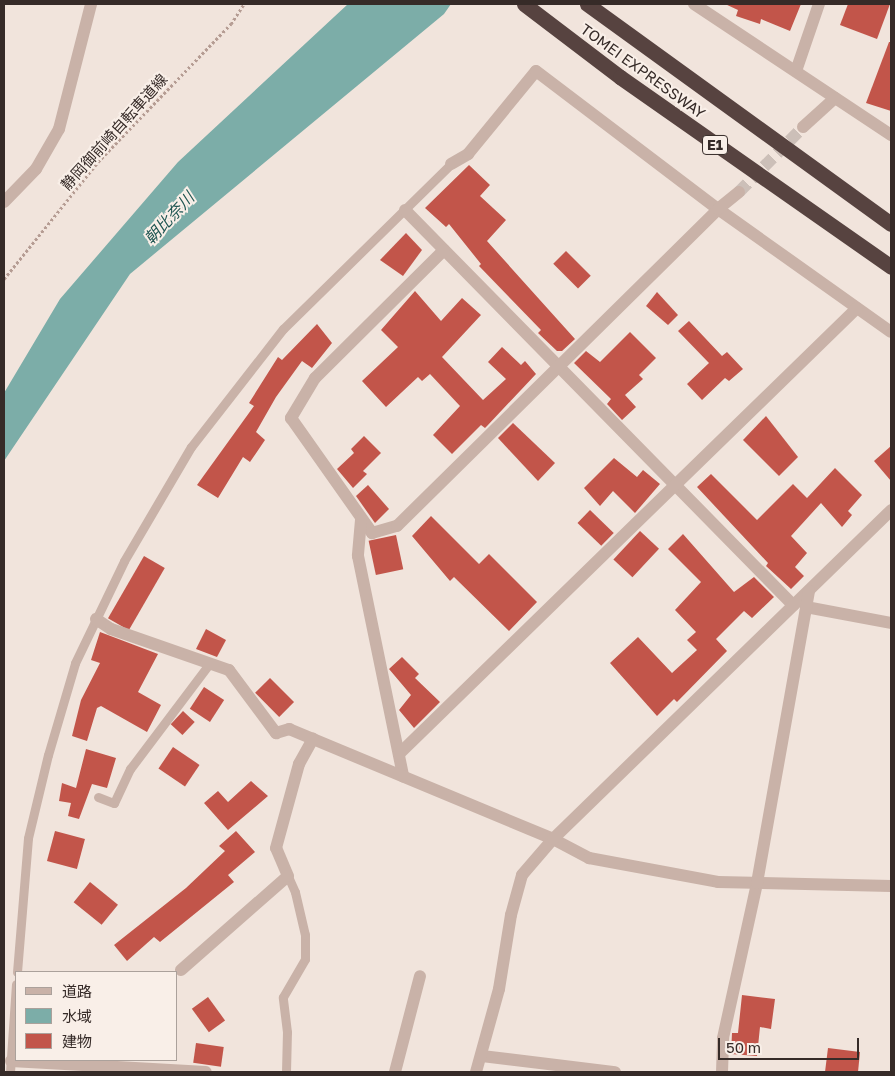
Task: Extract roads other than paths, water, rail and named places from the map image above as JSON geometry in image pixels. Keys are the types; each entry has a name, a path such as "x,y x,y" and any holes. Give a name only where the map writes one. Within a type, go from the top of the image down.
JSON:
{"highway":[{"name":"TOMEI EXPRESSWAY","path":"524,4 692,129 891,267"},
{"name":"TOMEI EXPRESSWAY","path":"587,4 891,224"}],"street":[{"path":"4,202 36,169 60,128 91,4"},
{"path":"694,4 891,135"},
{"path":"796,72 819,4"},
{"path":"451,164 468,154 536,71 718,209 891,332"},
{"path":"803,127 835,98"},
{"path":"444,250 315,378 291,418 372,534 397,526 718,209 739,192"},
{"path":"405,210 793,605"},
{"path":"399,754 857,308"},
{"path":"476,1072 482,1056 522,875 554,839 891,510"},
{"path":"361,520 358,556 403,776"},
{"path":"722,1072 722,1038 757,883 809,590"},
{"path":"806,607 891,623"},
{"path":"96,620 111,629 229,670 276,733 288,729 554,839 590,858 718,882 891,886"},
{"path":"181,970 288,876 276,848 299,764 313,739"},
{"path":"395,1072 420,976"},
{"path":"482,1056 615,1072"},
{"path":"10,1066 206,1072"}],"lane":[{"path":"17,971 28,838 75,663 124,561 192,447 283,329 451,164"},
{"path":"98,797 114,803 130,769 209,664"},
{"path":"286,1072 287,1032 283,997 306,959 305,935 295,892 288,876"},
{"path":"10,1066 15,998"}],"water":[{"name":"朝比奈川","path":"348,4 451,4 444,14 130,274 4,461 4,393 60,299 178,162"}],"tunnel":[{"path":"739,192 803,127"}]}
